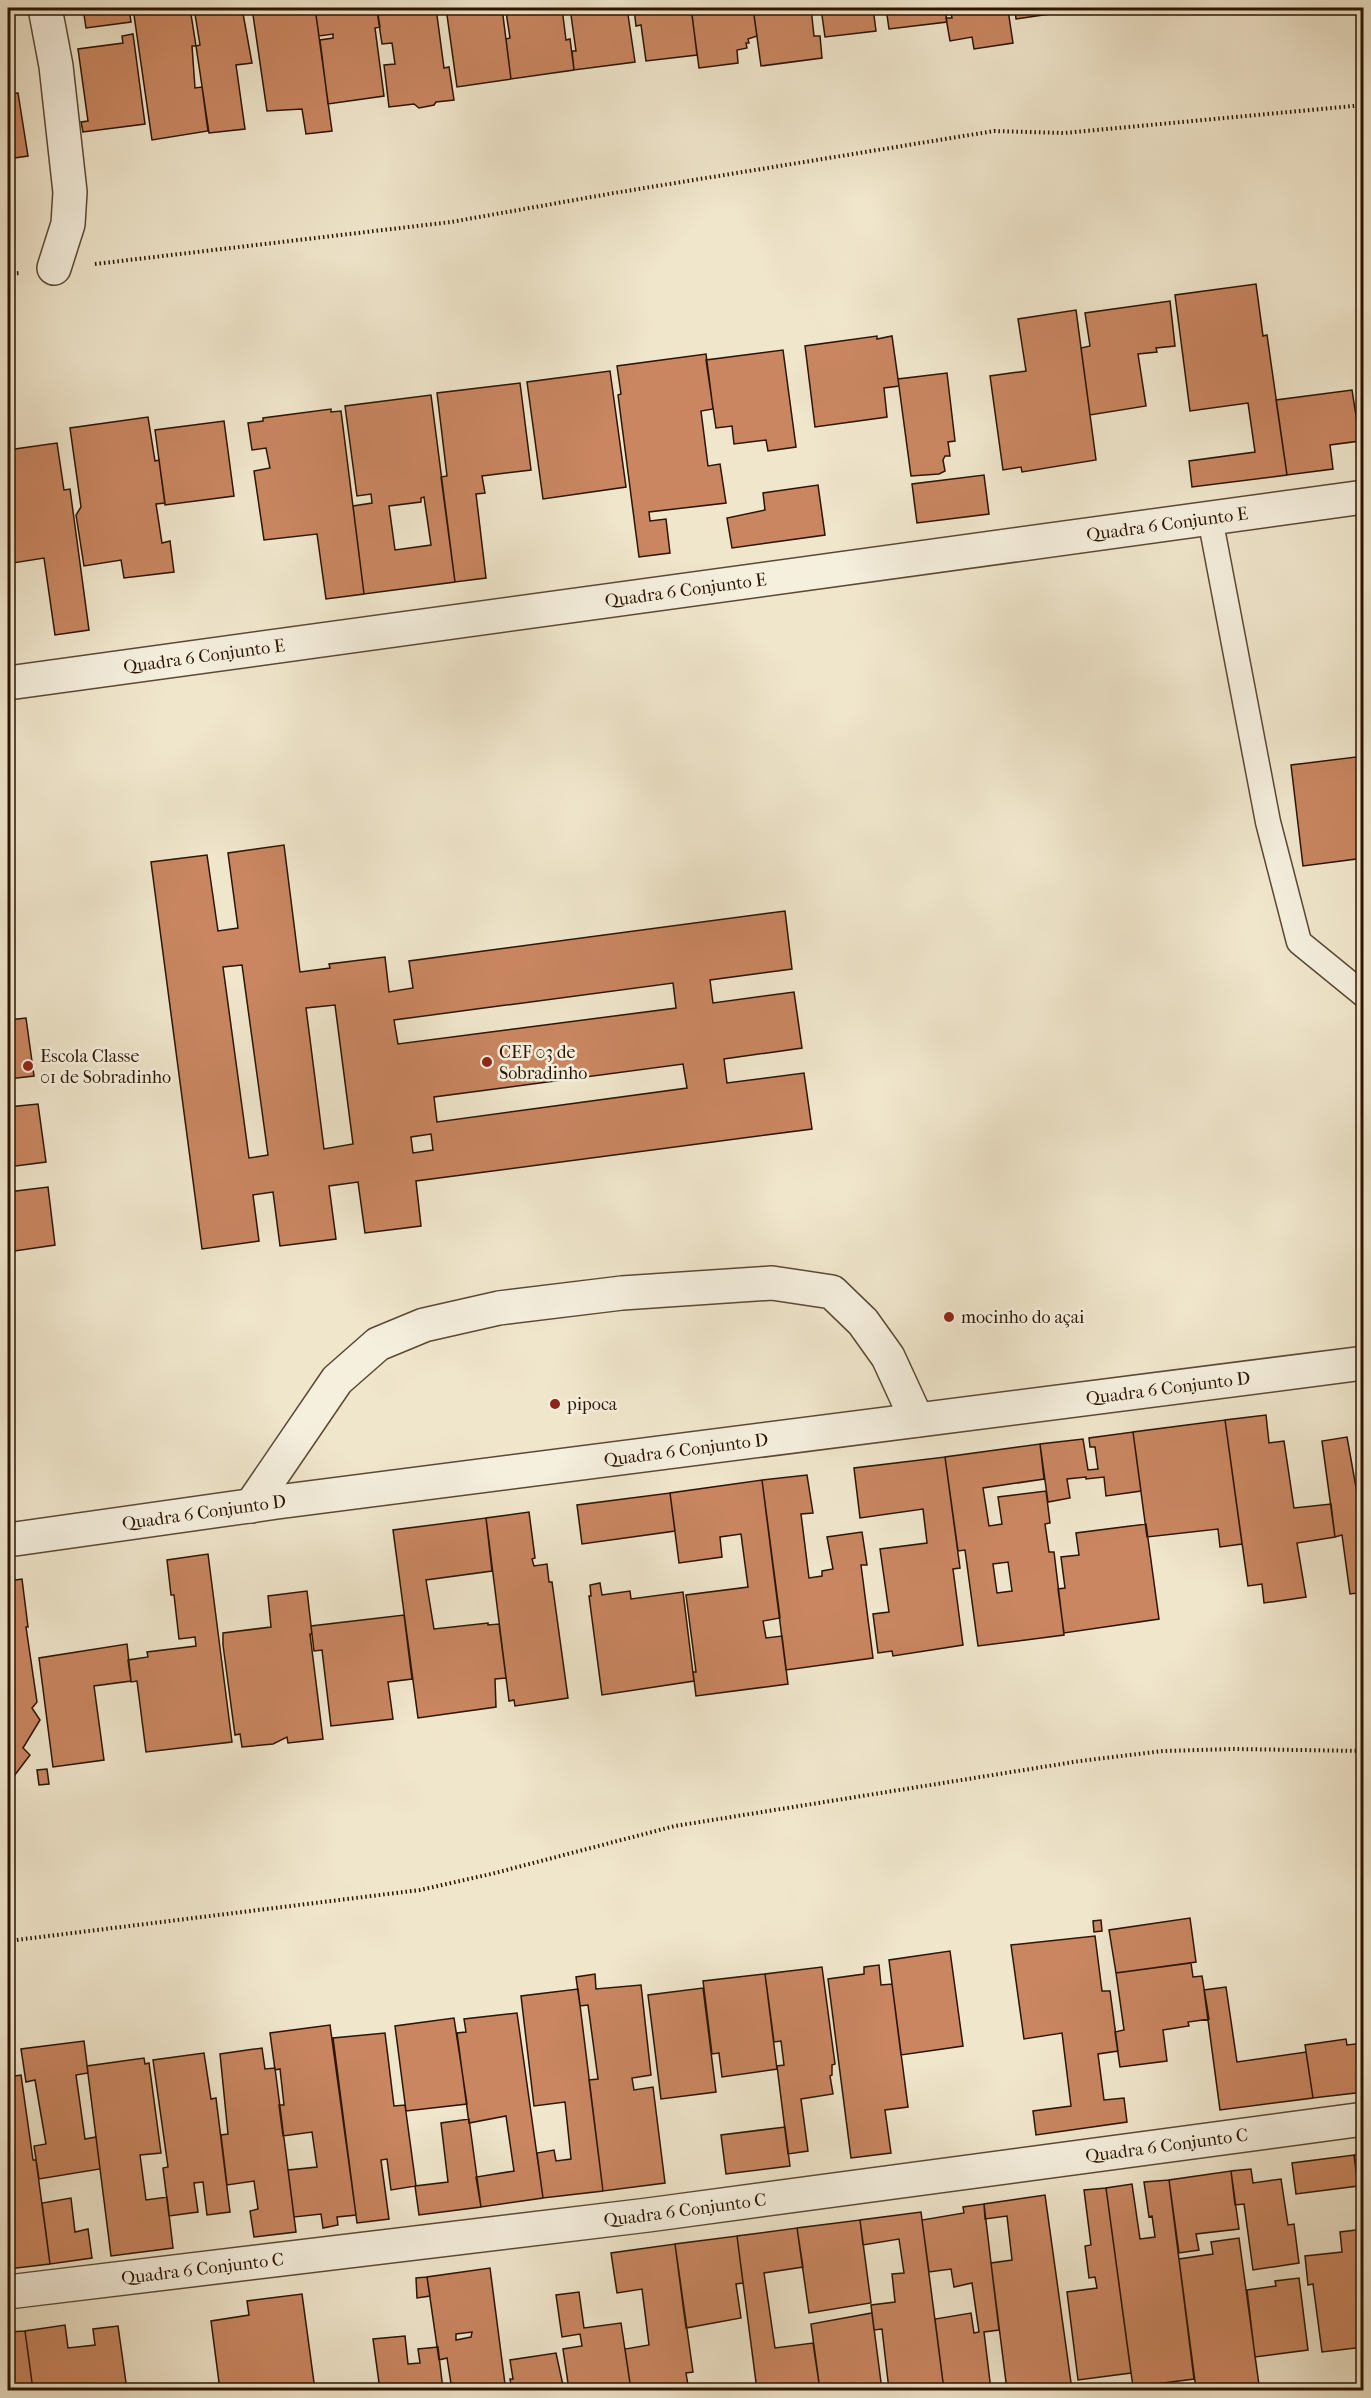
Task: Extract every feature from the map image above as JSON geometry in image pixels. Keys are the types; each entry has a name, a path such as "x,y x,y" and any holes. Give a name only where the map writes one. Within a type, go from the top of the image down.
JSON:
{"street":[{"path":"45,8 56,66 70,192 68,224 54,268"},
{"name":"Quadra 6 Conjunto E","path":"8,683 1364,497"},
{"path":"251,1506 337,1380 378,1344 424,1325 499,1308 622,1293 772,1283 832,1292 863,1322 888,1357 917,1420"},
{"name":"Quadra 6 Conjunto D","path":"8,1540 251,1506 1364,1363"},
{"name":"Quadra 6 Conjunto C","path":"8,2292 648,2215 1364,2119"}],"lane":[{"path":"1210,518 1268,822 1299,942 1364,994"}],"path":[{"path":"8,274 451,222 625,191 994,131 1064,133 1364,105"},
{"path":"8,1941 420,1890 675,1826 1080,1761 1163,1751 1234,1749 1364,1751"}],"building":[{"path":"83,8 129,8 131,22 86,28"},
{"path":"133,8 190,8 196,46 192,46 195,88 202,87 208,131 152,140"},
{"path":"194,8 242,8 252,63 236,65 245,129 209,133 196,46 200,45"},
{"path":"252,8 315,8 332,131 306,134 302,109 267,111"},
{"path":"315,8 377,8 380,27 375,28 384,96 328,104 320,40 333,38 333,34 319,36"},
{"path":"379,8 436,8 444,68 449,67 454,100 436,102 434,105 419,108 414,104 389,107 384,65 395,64 392,43 382,44 377,11"},
{"path":"446,8 502,8 511,79 457,87"},
{"path":"502,8 562,8 566,40 570,39 574,70 511,79 506,39 510,38 506,12 503,12"},
{"path":"570,8 627,8 635,62 574,70 572,51 576,51"},
{"path":"634,8 680,8 681,14 692,14 697,55 646,61 641,25 636,26"},
{"path":"691,8 753,8 757,36 748,39 747,48 737,50 738,63 699,68"},
{"path":"753,8 811,8 814,36 820,36 822,58 761,66"},
{"path":"821,8 873,8 876,31 825,37"},
{"path":"886,8 945,8 947,22 889,29"},
{"path":"950,8 1003,8 1003,11 1008,10 1013,43 974,49 972,37 950,41 946,18 952,18"},
{"path":"1015,8 1070,8 1070,11 1016,19"},
{"path":"133,34 145,124 83,132 81,122 88,121 78,49 123,43 122,36"},
{"path":"18,93 28,156 8,159 8,94"},
{"path":"1256,284 1263,336 1267,335 1287,475 1192,487 1189,461 1255,452 1248,403 1190,411 1175,295"},
{"path":"1170,301 1175,346 1156,348 1157,352 1138,354 1146,406 1090,415 1081,348 1090,346 1085,313"},
{"path":"1076,310 1096,460 1022,472 1021,467 1003,470 990,376 1026,371 1018,319"},
{"path":"877,336 877,339 892,336 899,386 884,388 887,417 815,427 805,346"},
{"path":"783,350 796,447 768,451 766,440 734,444 732,426 716,428 706,360"},
{"path":"706,354 713,409 701,411 708,466 720,464 726,503 649,512 650,521 666,519 670,553 639,557 618,395 621,394 617,366"},
{"path":"610,371 626,487 543,499 527,382"},
{"path":"947,373 955,441 948,442 950,456 945,456 943,460 945,471 939,474 911,476 898,379"},
{"path":"520,383 531,470 482,476 485,493 476,494 486,578 455,582 441,477 447,476 437,393"},
{"path":"1352,390 1360,441 1330,445 1333,469 1287,475 1276,400"},
{"path":"431,395 455,582 364,594 353,506 372,503 371,494 357,496 345,406","holes":["424,497 431,545 395,550 389,506 421,502 421,498"]},
{"path":"331,409 331,412 341,411 364,594 326,599 317,534 264,540 254,471 270,468 266,448 252,450 248,423 263,421 263,418"},
{"path":"148,417 155,461 159,460 165,503 156,504 162,543 170,541 174,572 124,578 121,560 84,566 76,515 81,507 70,428"},
{"path":"224,421 234,496 165,505 155,430"},
{"path":"57,443 64,490 70,489 89,630 55,635 44,558 13,563 8,524 8,450"},
{"path":"984,475 989,514 917,523 912,484"},
{"path":"818,485 825,535 732,548 727,518 765,510 763,493"},
{"path":"1364,756 1364,858 1303,866 1291,765"},
{"path":"284,845 300,972 330,968 329,964 385,957 389,992 413,988 409,961 785,911 792,969 710,980 713,1003 794,992 802,1048 724,1059 727,1083 804,1073 812,1129 416,1181 421,1226 365,1233 358,1182 329,1186 336,1239 280,1246 273,1192 253,1195 259,1241 202,1249 151,862 207,855 218,931 238,928 228,853","holes":["242,965 268,1155 249,1158 223,967","673,983 676,1008 398,1044 394,1020","335,1005 353,1144 324,1149 306,1008","683,1064 687,1088 437,1122 434,1097","431,1134 433,1150 413,1153 411,1137"]},
{"path":"26,1018 34,1076 8,1079 8,1020"},
{"path":"38,1104 46,1162 8,1167 8,1107"},
{"path":"48,1187 55,1245 8,1252 8,1192"},
{"path":"1266,1415 1269,1443 1284,1441 1294,1508 1331,1504 1335,1537 1297,1543 1306,1597 1264,1603 1262,1584 1248,1586 1225,1420"},
{"path":"1225,1420 1242,1544 1220,1547 1218,1529 1147,1537 1133,1432"},
{"path":"1133,1432 1141,1491 1106,1496 1104,1477 1067,1479 1070,1498 1048,1502 1040,1444 1083,1439 1088,1470 1098,1469 1095,1447 1090,1447 1089,1438"},
{"path":"1347,1437 1364,1532 1364,1592 1350,1594 1342,1535 1335,1537 1322,1441"},
{"path":"1040,1444 1044,1479 983,1488 989,1526 1002,1524 998,1497 1046,1491 1050,1523 1045,1524 1049,1552 1054,1552 1064,1635 978,1646 965,1550 958,1551 945,1457","holes":["1008,1562 1012,1591 997,1593 993,1564"]},
{"path":"945,1457 960,1568 953,1569 963,1645 893,1656 892,1651 878,1653 873,1614 889,1612 880,1549 927,1543 923,1509 860,1518 854,1468"},
{"path":"807,1475 813,1513 801,1514 809,1578 822,1576 822,1571 833,1569 827,1537 862,1532 867,1565 861,1565 873,1658 786,1670 762,1480"},
{"path":"762,1480 780,1618 763,1621 766,1638 782,1636 788,1684 696,1696 693,1672 696,1672 686,1595 748,1587 741,1534 720,1537 722,1557 679,1563 670,1493"},
{"path":"670,1493 675,1531 582,1544 577,1505"},
{"path":"529,1512 534,1566 547,1564 549,1582 552,1582 568,1698 515,1706 514,1700 509,1701 486,1518"},
{"path":"486,1518 492,1571 426,1580 434,1629 488,1623 488,1625 499,1624 506,1678 495,1679 496,1707 418,1718 393,1530"},
{"path":"1146,1524 1159,1619 1064,1633 1058,1589 1065,1588 1061,1557 1079,1555 1076,1533"},
{"path":"208,1554 232,1742 146,1752 137,1681 131,1682 128,1660 148,1657 147,1652 196,1646 195,1637 179,1639 167,1560"},
{"path":"22,1579 28,1627 26,1627 37,1702 32,1708 40,1720 23,1748 30,1755 8,1784 8,1581"},
{"path":"600,1583 602,1595 630,1591 631,1599 683,1592 694,1681 602,1695 589,1596 591,1596 590,1585"},
{"path":"307,1591 323,1739 288,1743 287,1737 273,1744 242,1747 240,1734 235,1735 223,1633 271,1627 268,1596"},
{"path":"404,1615 412,1679 388,1682 393,1719 331,1726 322,1650 314,1651 311,1626"},
{"path":"127,1644 131,1681 94,1686 104,1760 53,1767 39,1658"},
{"path":"47,1769 49,1784 39,1785 37,1770"},
{"path":"1190,1918 1196,1962 1116,1973 1109,1930"},
{"path":"1101,1920 1102,1931 1094,1932 1093,1921"},
{"path":"1095,1936 1102,1991 1110,1991 1118,2051 1098,2054 1104,2100 1124,2098 1127,2122 1036,2135 1033,2111 1071,2106 1062,2033 1024,2039 1011,1945"},
{"path":"950,1951 963,2046 901,2055 889,1960"},
{"path":"1191,1963 1193,1977 1202,1976 1209,2019 1188,2022 1189,2026 1163,2030 1167,2061 1120,2067 1115,2032 1124,2030 1116,1973"},
{"path":"879,1965 881,1985 892,1984 908,2107 885,2110 891,2153 851,2158 828,1979 864,1974 864,1967"},
{"path":"822,1967 835,2064 832,2065 830,2076 833,2094 801,2099 808,2151 788,2154 777,2066 784,2065 781,2041 774,2042 765,1974"},
{"path":"595,1974 596,1989 641,1985 651,2075 632,2078 634,2090 653,2087 665,2183 603,2191 589,2080 598,2079 588,2005 580,2006 576,1977"},
{"path":"765,1974 777,2069 722,2077 719,2053 712,2054 703,1981"},
{"path":"1226,1987 1237,2062 1306,2052 1313,2098 1220,2110 1204,1990"},
{"path":"703,1988 716,2092 661,2099 648,1995"},
{"path":"578,1989 603,2191 543,2198 537,2153 554,2150 556,2161 571,2159 565,2102 534,2106 521,1996"},
{"path":"517,2013 543,2198 481,2207 476,2177 514,2171 506,2116 469,2123 457,2033 466,2032 464,2019"},
{"path":"454,2018 467,2104 406,2111 395,2026"},
{"path":"330,2025 356,2215 337,2217 338,2225 323,2228 321,2214 294,2217 288,2170 317,2167 312,2132 283,2136 279,2105 284,2105 280,2069 275,2070 270,2033"},
{"path":"385,2033 394,2106 405,2105 416,2186 391,2190 387,2159 381,2160 389,2219 357,2223 333,2038"},
{"path":"1346,2039 1347,2045 1364,2043 1364,2092 1313,2098 1305,2045"},
{"path":"84,2041 88,2073 76,2075 85,2139 96,2137 100,2169 39,2179 34,2146 46,2144 35,2080 26,2082 21,2049"},
{"path":"262,2048 265,2069 275,2068 296,2232 254,2237 250,2211 258,2209 254,2181 227,2185 221,2135 228,2134 220,2054"},
{"path":"204,2053 211,2099 216,2098 230,2212 207,2215 203,2182 194,2183 198,2212 169,2216 163,2168 168,2167 153,2060"},
{"path":"144,2058 145,2064 149,2063 161,2153 140,2155 146,2200 167,2197 173,2248 111,2256 87,2066"},
{"path":"21,2075 33,2160 36,2160 50,2264 8,2269 8,2077"},
{"path":"469,2119 481,2207 419,2215 415,2186 448,2182 441,2123"},
{"path":"785,2127 790,2166 726,2174 721,2135"},
{"path":"1364,2154 1364,2228 1354,2155"},
{"path":"1354,2155 1358,2186 1296,2194 1292,2163"},
{"path":"1251,2169 1253,2183 1281,2179 1288,2225 1294,2224 1299,2263 1253,2270 1244,2204 1235,2205 1231,2171"},
{"path":"1231,2171 1239,2229 1196,2234 1199,2250 1179,2253 1169,2180"},
{"path":"1169,2180 1194,2379 1133,2387 1106,2188 1132,2184 1140,2239 1155,2237 1152,2216 1149,2217 1144,2182"},
{"path":"1106,2188 1131,2373 1078,2380 1067,2292 1097,2288 1095,2277 1089,2278 1085,2246 1091,2245 1084,2190"},
{"path":"1045,2195 1072,2390 1050,2390 1050,2388 1007,2390 991,2263 1012,2260 1007,2216 985,2219 984,2204"},
{"path":"71,2198 75,2232 88,2229 92,2258 50,2264 42,2203"},
{"path":"984,2204 999,2330 984,2332 991,2390 944,2390 935,2319 971,2313 974,2333 979,2332 972,2283 954,2287 951,2269 929,2272 922,2220 964,2213 963,2207"},
{"path":"921,2212 944,2390 889,2390 882,2329 874,2330 871,2305 895,2302 892,2274 904,2273 899,2239 863,2245 860,2220"},
{"path":"860,2220 871,2303 809,2313 797,2228"},
{"path":"797,2228 803,2267 764,2273 775,2348 813,2343 820,2390 757,2390 737,2236"},
{"path":"1364,2229 1364,2347 1322,2352 1313,2284 1308,2285 1305,2256 1342,2252 1340,2232"},
{"path":"737,2236 743,2283 736,2284 741,2318 686,2328 675,2244"},
{"path":"1239,2238 1259,2385 1226,2390 1217,2390 1216,2386 1196,2389 1179,2259 1213,2254 1211,2242"},
{"path":"675,2244 693,2372 686,2373 688,2385 694,2385 695,2390 631,2390 625,2349 649,2345 642,2289 617,2293 611,2253"},
{"path":"490,2268 505,2384 498,2385 499,2390 452,2390 447,2358 439,2360 427,2277","holes":["472,2332 471,2337 456,2340 456,2334"]},
{"path":"427,2277 430,2296 417,2298 416,2278"},
{"path":"1299,2278 1308,2350 1255,2357 1247,2290 1276,2286 1275,2281"},
{"path":"579,2292 584,2328 621,2323 631,2390 569,2390 563,2349 582,2346 580,2334 562,2337 556,2295"},
{"path":"302,2294 315,2390 220,2390 211,2321 249,2315 247,2301"},
{"path":"872,2313 882,2390 820,2390 811,2324"},
{"path":"65,2325 68,2348 95,2345 93,2329 118,2326 127,2390 33,2390 25,2331"},
{"path":"25,2331 33,2390 8,2390 8,2332"},
{"path":"405,2336 408,2364 420,2363 418,2349 438,2347 443,2390 380,2390 373,2339"},
{"path":"556,2353 564,2390 512,2390 510,2360"}],"place":[{"name":"CEF 03 de Sobradinho","path":"487,1062"},
{"name":"Escola Classe 01 de Sobradinho","path":"28,1066"},
{"name":"mocinho do açai","path":"949,1317"},
{"name":"pipoca","path":"555,1404"}]}
